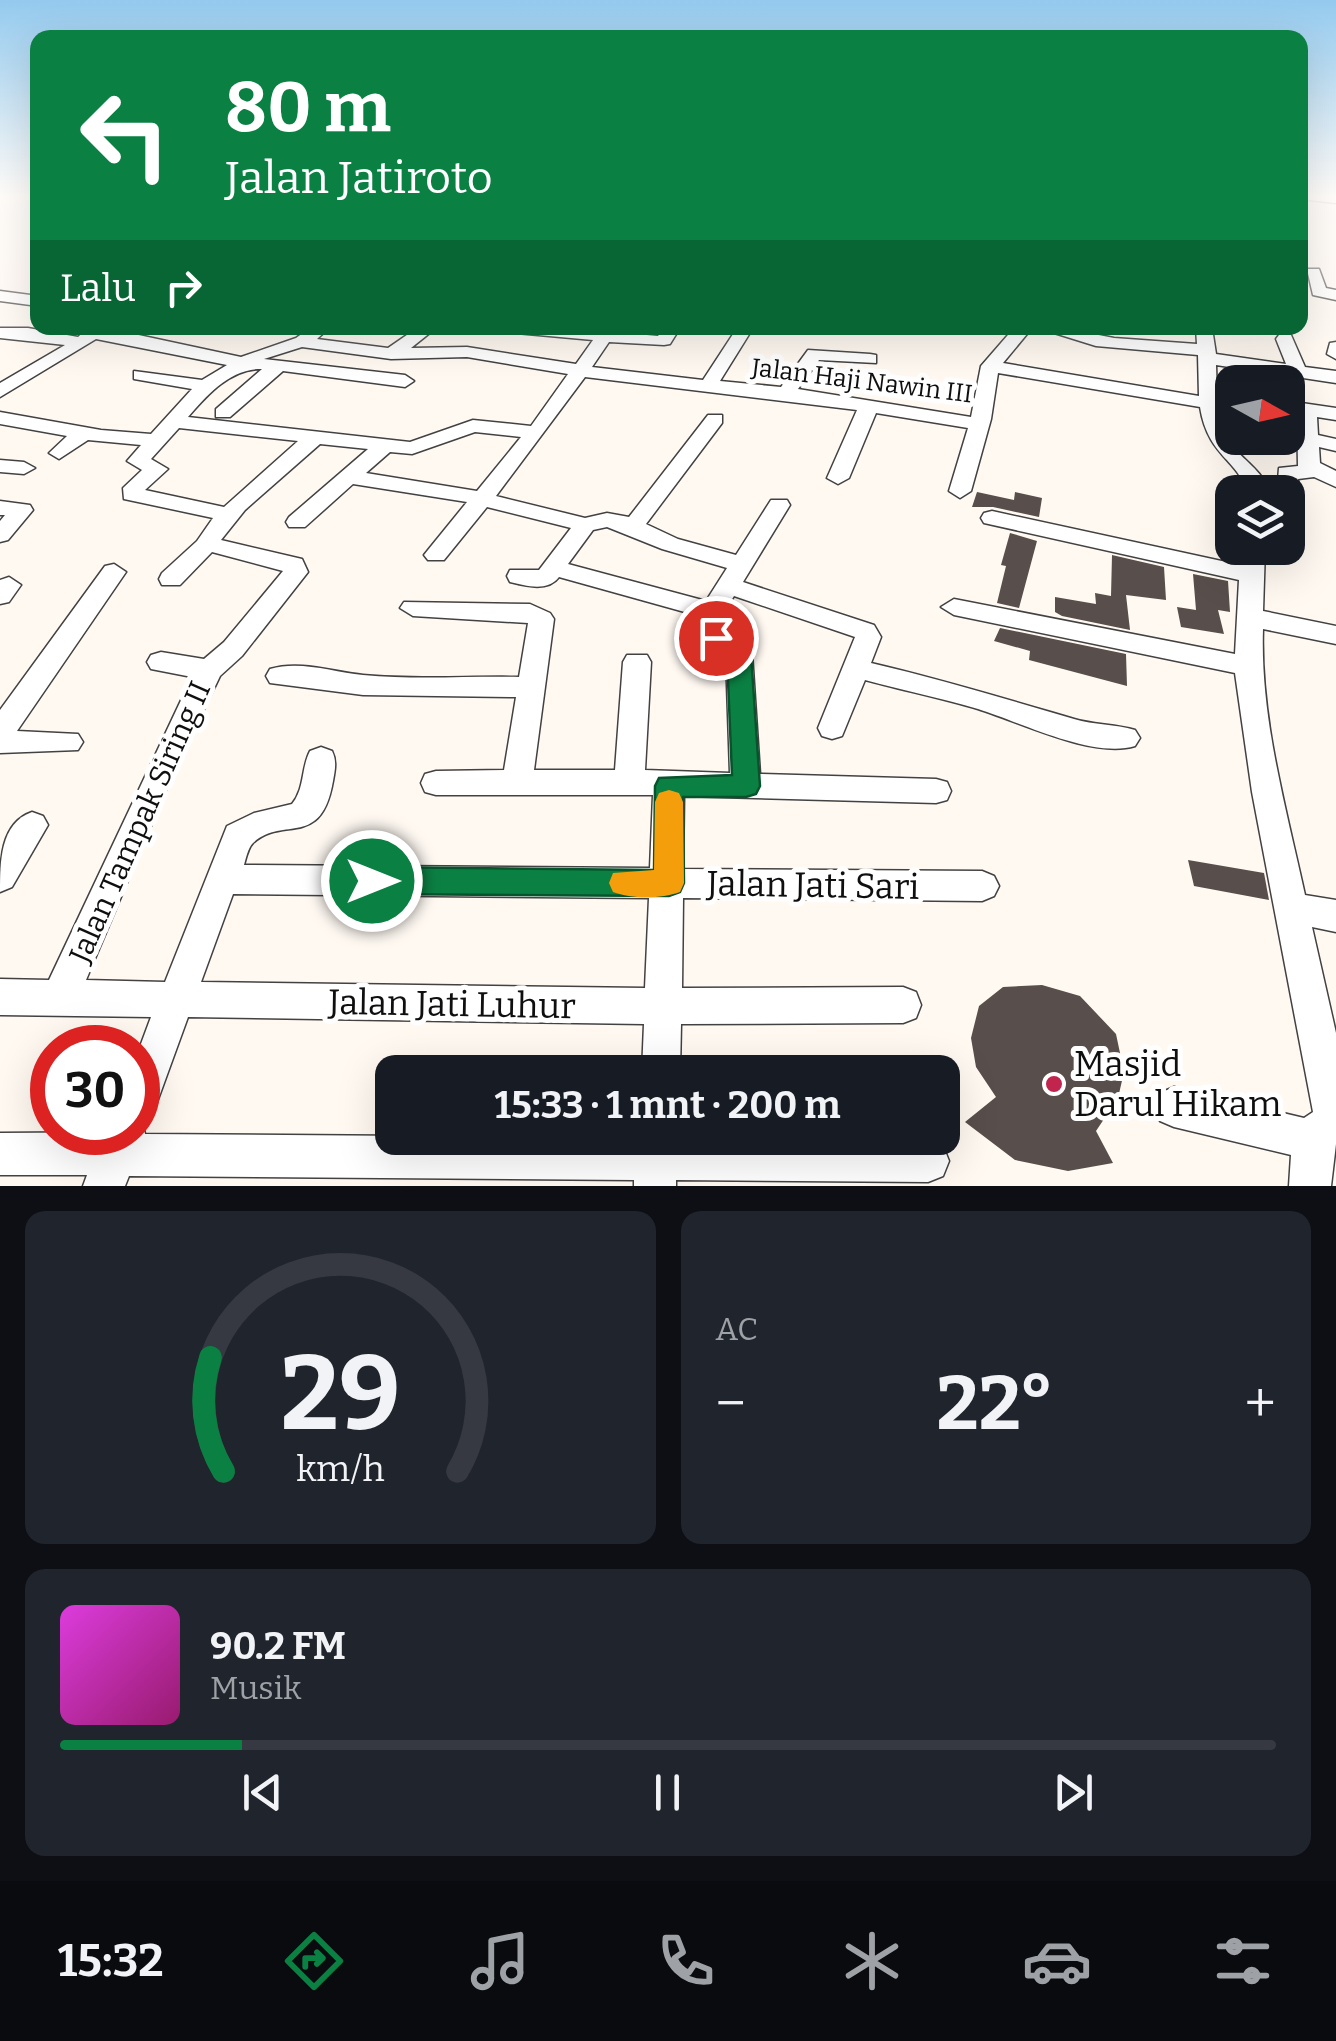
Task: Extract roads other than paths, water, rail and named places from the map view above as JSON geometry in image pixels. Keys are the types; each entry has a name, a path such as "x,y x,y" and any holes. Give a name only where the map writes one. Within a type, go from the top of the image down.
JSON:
{"street":[{"path":"1308,272 1336,275"},
{"path":"1308,275 1319,292 1336,295"},
{"path":"0,296 30,300"},
{"path":"0,333 30,330"},
{"path":"0,391 89,335"},
{"path":"96,335 242,363 405,381"},
{"path":"226,514 132,494 157,469 138,461 206,386 242,363 302,342 311,335"},
{"path":"391,354 418,335"},
{"path":"584,335 620,335"},
{"path":"643,335 661,340 666,335"},
{"path":"708,386 740,335"},
{"path":"990,366 1017,335"},
{"path":"1097,335 1255,365"},
{"path":"1205,335 1207,399 1218,439 1251,475"},
{"path":"436,555 536,433 604,337"},
{"path":"1286,339 1296,365"},
{"name":"Jalan Haji Nawin III","path":"302,342 391,354 467,352 582,370 786,393 978,424 990,366 1215,399"},
{"path":"786,393 814,354 870,360"},
{"path":"223,413 278,365"},
{"path":"141,374 206,386"},
{"path":"1305,374 1336,377"},
{"path":"838,478 869,406"},
{"path":"1305,409 1336,414"},
{"path":"0,418 154,440"},
{"path":"634,525 716,419"},
{"path":"174,421 422,447 473,426 536,433"},
{"path":"960,491 978,424"},
{"path":"1305,431 1313,471"},
{"path":"58,453 84,433"},
{"path":"171,578 207,544 208,535 226,514 316,438"},
{"path":"1308,439 1336,444"},
{"path":"296,522 385,445"},
{"path":"0,466 24,468"},
{"path":"1287,475 1313,471 1336,480"},
{"path":"348,477 480,498 585,525 607,520 634,525 736,575 865,630 868,637 832,728"},
{"path":"746,786 739,654 710,634 712,610 779,505"},
{"path":"0,508 22,510 0,534"},
{"path":"992,518 1215,555"},
{"path":"519,576 545,579 585,525"},
{"name":"Jalan Tampak Siring II","path":"60,998 154,781 208,670 232,649 296,572 293,564 280,559 207,544"},
{"path":"1252,565 1248,666 1328,1129 1310,1186"},
{"path":"554,568 712,610"},
{"path":"0,732 13,694 114,572"},
{"path":"954,607 1248,666"},
{"path":"413,608 530,613 542,620 518,780"},
{"path":"1248,616 1336,635"},
{"path":"160,662 208,670"},
{"path":"630,782 637,662"},
{"path":"854,668 982,700 1079,732 1124,738"},
{"path":"280,676 327,678 364,685 531,687"},
{"path":"0,742 68,742"},
{"path":"160,1045 238,836 246,830 300,818 315,799 321,759"},
{"path":"436,783 518,780 936,791"},
{"path":"662,1055 669,786"},
{"path":"0,877 32,825"},
{"name":"Jalan Jati Sari","path":"223,880 982,886"},
{"path":"1290,907 1336,916"},
{"name":"Jalan Jati Luhur","path":"0,997 665,1006 903,1005"},
{"path":"1174,1106 1328,1129"},
{"path":"0,1154 115,1158 928,1162"}],"place":[{"name":"Masjid Darul Hikam","path":"1054,1084"}]}
